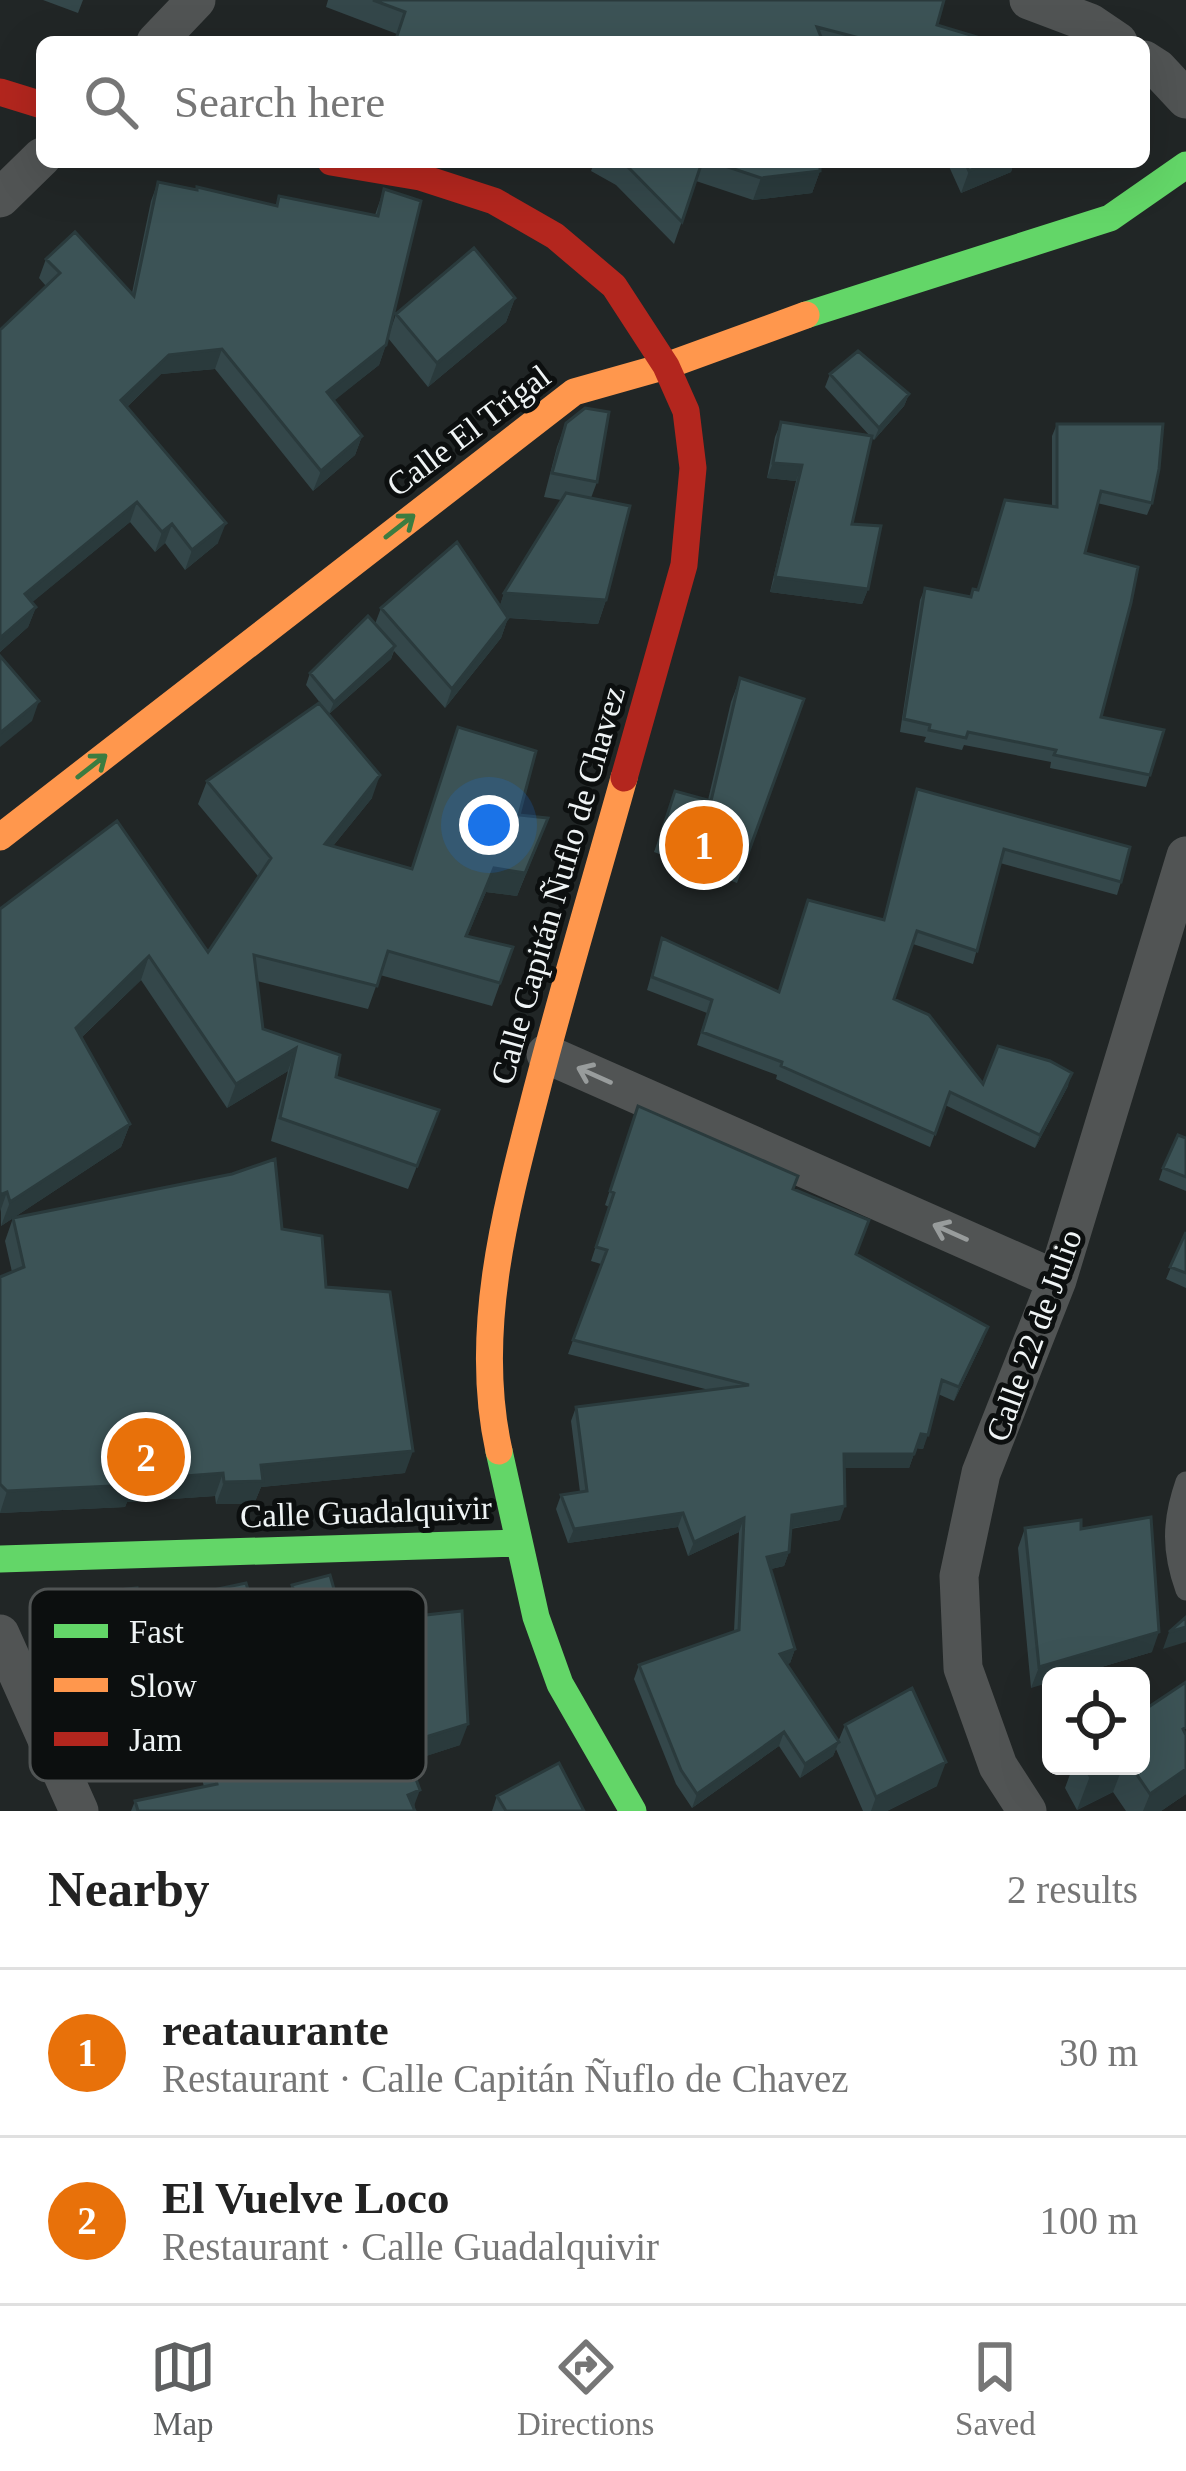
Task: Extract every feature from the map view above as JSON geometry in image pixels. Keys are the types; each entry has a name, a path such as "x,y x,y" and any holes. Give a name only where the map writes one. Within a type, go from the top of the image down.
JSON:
{"street":[{"path":"162,36 196,0"},
{"path":"1029,0 1090,23 1109,36"},
{"path":"1150,64 1186,99"},
{"path":"0,92 36,103"},
{"path":"0,198 36,163"},
{"name":"Calle El Trigal","path":"0,837 574,392 666,366 759,330 1110,218 1186,165"},
{"name":"Calle Capitán Ñuflo de Chavez","path":"367,168 420,177 494,202 554,236 614,286 666,366 686,411 694,468 684,566 503,1219 491,1319 491,1417 536,1617 560,1684 633,1811"},
{"name":"Calle 22 de Julio","path":"1027,1811 998,1766 963,1667 958,1576 981,1473 1058,1280 1174,945 1186,856"},
{"path":"546,1054 1058,1280"},
{"name":"Calle Guadalquivir","path":"0,1559 518,1543"},
{"path":"0,1634 30,1701"},
{"path":"66,1781 79,1811"}],"lane":[{"path":"1186,1483 1174,1516 1178,1567 1186,1591"}],"building":[{"path":"373,0 944,0 937,25 974,36 852,36 817,27 821,36 397,36 405,12"},
{"path":"629,168 700,168 682,222"},
{"path":"731,168 820,168 820,171 761,178"},
{"path":"158,182 277,206 279,196 378,216 384,189 421,201 386,345 327,392 362,436 321,471 222,349 169,355 121,400 226,523 192,550 172,524 162,532 137,502 25,594 36,607 0,638 0,330 60,273 46,259 75,232 134,296"},
{"path":"474,248 515,298 437,363 396,314"},
{"path":"858,351 909,394 879,428 830,374"},
{"path":"585,408 609,412 597,482 552,473 566,423"},
{"path":"781,422 872,436 852,524 881,526 868,589 775,577 802,465 773,463"},
{"path":"1057,424 1163,424 1152,503 1101,491 1085,553 1138,567 1101,717 1164,730 1150,775 968,732 966,738 929,730 930,725 904,719 925,588 971,597 973,589 978,590 1005,500 1057,507"},
{"path":"566,493 630,506 606,600 504,593"},
{"path":"457,542 508,618 452,689 381,608"},
{"path":"368,616 395,646 334,702 310,673"},
{"path":"0,656 39,701 0,733"},
{"path":"740,678 804,699 746,859 663,828 675,791 711,801"},
{"path":"319,703 380,775 325,844 412,869 458,727 536,751 519,815 548,818 525,873 494,868 466,936 513,947 500,983 388,951 377,986 254,955 263,1029 340,1055 336,1077 439,1110 417,1166 280,1118 296,1048 236,1084 149,956 76,1028 130,1124 10,1202 7,1192 0,1195 0,909 117,821 208,952 271,858 207,781"},
{"path":"917,789 1130,847 1121,882 1004,849 977,951 917,931 894,999 929,1015 983,1084 998,1046 1050,1061 1072,1073 1040,1135 950,1092 935,1134 781,1066 782,1062 702,1032 712,1000 652,977 662,938 779,992 808,900 884,920"},
{"path":"638,1106 798,1176 793,1189 869,1220 856,1254 988,1327 959,1387 942,1380 928,1435 921,1434 914,1454 844,1454 845,1506 792,1515 789,1552 767,1557 795,1649 780,1654 839,1742 805,1764 784,1732 697,1794 681,1770 639,1665 739,1630 744,1518 694,1542 683,1513 574,1529 561,1495 587,1491 576,1407 749,1385 573,1340 607,1250 596,1247"},
{"path":"1178,1135 1186,1138 1186,1177 1163,1168"},
{"path":"275,1159 282,1229 322,1236 326,1287 390,1292 413,1451 261,1465 263,1481 224,1482 223,1473 133,1480 133,1485 7,1491 0,1484 0,1277 24,1267 13,1218 232,1174"},
{"path":"1186,1232 1186,1273 1170,1267"},
{"path":"1151,1517 1159,1632 1039,1667 1025,1528 1081,1520 1081,1529"},
{"path":"330,1575 334,1589 293,1589 292,1585"},
{"path":"462,1611 468,1724 426,1737 426,1615"},
{"path":"1186,1682 1186,1769 1150,1794 1137,1775 1150,1775 1150,1706"},
{"path":"912,1688 946,1762 876,1797 845,1725"},
{"path":"559,1763 584,1811 506,1811 497,1796"},
{"path":"417,1781 420,1790 408,1795 415,1811 138,1811 135,1801 217,1784"}],"traffic: fast":[{"path":"806,315 1110,218 1186,165"},
{"path":"499,1451 536,1617 560,1684 633,1811"},
{"path":"0,1559 518,1543"}],"traffic: slow":[{"path":"0,837 574,392 666,366 806,315"},
{"path":"499,1451 489,1360 505,1223 547,1050 624,778"}],"traffic: jam":[{"path":"0,92 36,103"},
{"path":"367,168 420,177 494,201 555,236 614,286 666,366 686,411 693,468 684,565 624,778"}],"place":[{"name":"reataurante","path":"704,845"},
{"name":"El Vuelve Loco","path":"146,1457"}]}
